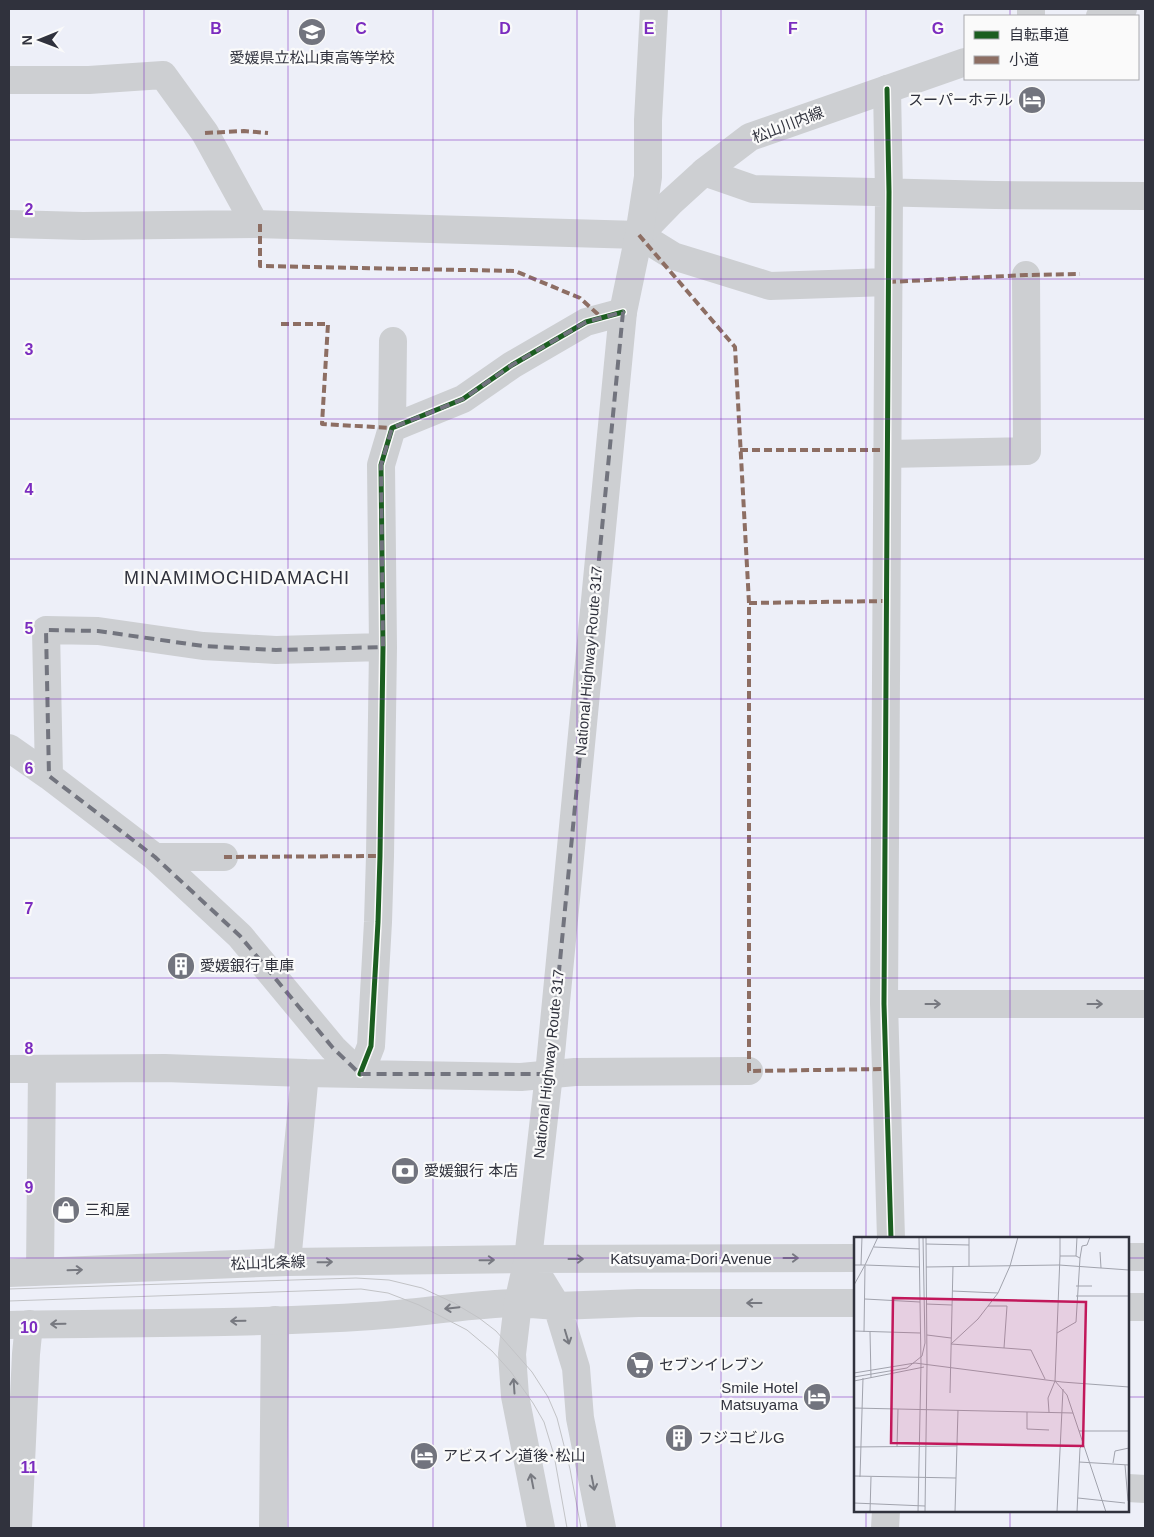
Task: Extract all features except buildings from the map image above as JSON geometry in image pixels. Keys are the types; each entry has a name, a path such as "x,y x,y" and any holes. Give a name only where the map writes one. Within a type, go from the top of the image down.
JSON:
{"main road":[{"name":"National Highway Route 317","path":"541,1528 515,1396 512,1354 518,1303 528,1259 549,1074 623,312 639,235 648,177 648,120 654,9"},
{"path":"1103,15 1123,9"},
{"name":"松山川内線","path":"639,235 704,172 750,137 964,62"},
{"path":"9,80 90,80 163,74 205,133 254,224"},
{"path":"886,89 889,192 884,1004 891,1237"},
{"path":"704,172 753,189 994,195 1145,196"},
{"path":"9,224 83,226 254,224 639,235 673,256 770,286 888,282"},
{"path":"888,454 1027,451 1026,275"},
{"path":"392,428 463,399 512,365 586,322 623,312"},
{"path":"360,1074 371,1046 377,931 383,647 381,465 392,428 393,342"},
{"path":"49,776 46,630 98,631 202,646 276,650 383,647"},
{"path":"9,748 155,857 240,936 333,1048 360,1074"},
{"path":"155,857 224,857"},
{"path":"884,1004 1145,1004"},
{"path":"9,1069 165,1068 521,1077 575,1072 749,1070"},
{"path":"40,1271 42,1069"},
{"path":"287,1262 305,1073"},
{"path":"1129,1257 1145,1257"},
{"name":"Katsuyama-Dori Avenue","path":"528,1259 854,1258"},
{"path":"528,1259 557,1306 576,1368 580,1418 602,1528"},
{"name":"松山北条線","path":"9,1273 287,1262 528,1259"},
{"path":"18,1528 26,1354 19,1325 275,1320 372,1316 484,1304 518,1303 557,1306 638,1303 854,1303"},
{"path":"1129,1307 1145,1307"},
{"path":"272,1528 275,1320"},
{"path":"1129,1488 1145,1488"},
{"path":"886,1512 886,1528"}],"highlighted area":[{"path":"623,312 549,1074 360,1074 333,1048 240,936 155,857 49,776 46,630 98,631 203,646 276,650 383,647 381,465 392,428 463,399 512,365 586,322"}],"tram line":[{"path":"9,1289 356,1278 389,1280 422,1288 454,1303 479,1318 496,1331 532,1372 548,1397 557,1418 570,1469 581,1528"},
{"path":"9,1301 361,1289 388,1293 419,1305 467,1330 492,1351 511,1372 533,1403 544,1422 554,1455 567,1528"}],"marked path":[{"path":"205,133 244,131 268,133"},
{"path":"260,224 260,266 515,271 580,298 602,318"},
{"path":"639,235 735,347 749,603 749,1071 885,1069"},
{"path":"888,282 1080,274"},
{"path":"281,324 328,324 322,424 392,428"},
{"path":"740,450 887,450"},
{"path":"749,603 887,601"},
{"path":"224,857 380,856"}],"cycle path":[{"path":"887,89 889,192 884,1004 891,1237"},
{"path":"360,1074 371,1046 378,922 383,647 381,465 392,428 463,399 512,365 586,322 623,312"}],"place":[{"name":"愛媛県立松山東高等学校","path":"312,32"},
{"name":"スーパーホテル","path":"1032,100"},
{"name":"愛媛銀行 車庫","path":"181,966"},
{"name":"愛媛銀行 本店","path":"405,1171"},
{"name":"三和屋","path":"66,1210"},
{"name":"セブンイレブン","path":"640,1365"},
{"name":"Smile Hotel Matsuyama","path":"817,1397"},
{"name":"フジコビルG","path":"679,1438"},
{"name":"アビスイン道後･松山","path":"424,1456"}],"district":[{"name":"MINAMIMOCHIDAMACHI","path":"237,578"}]}
